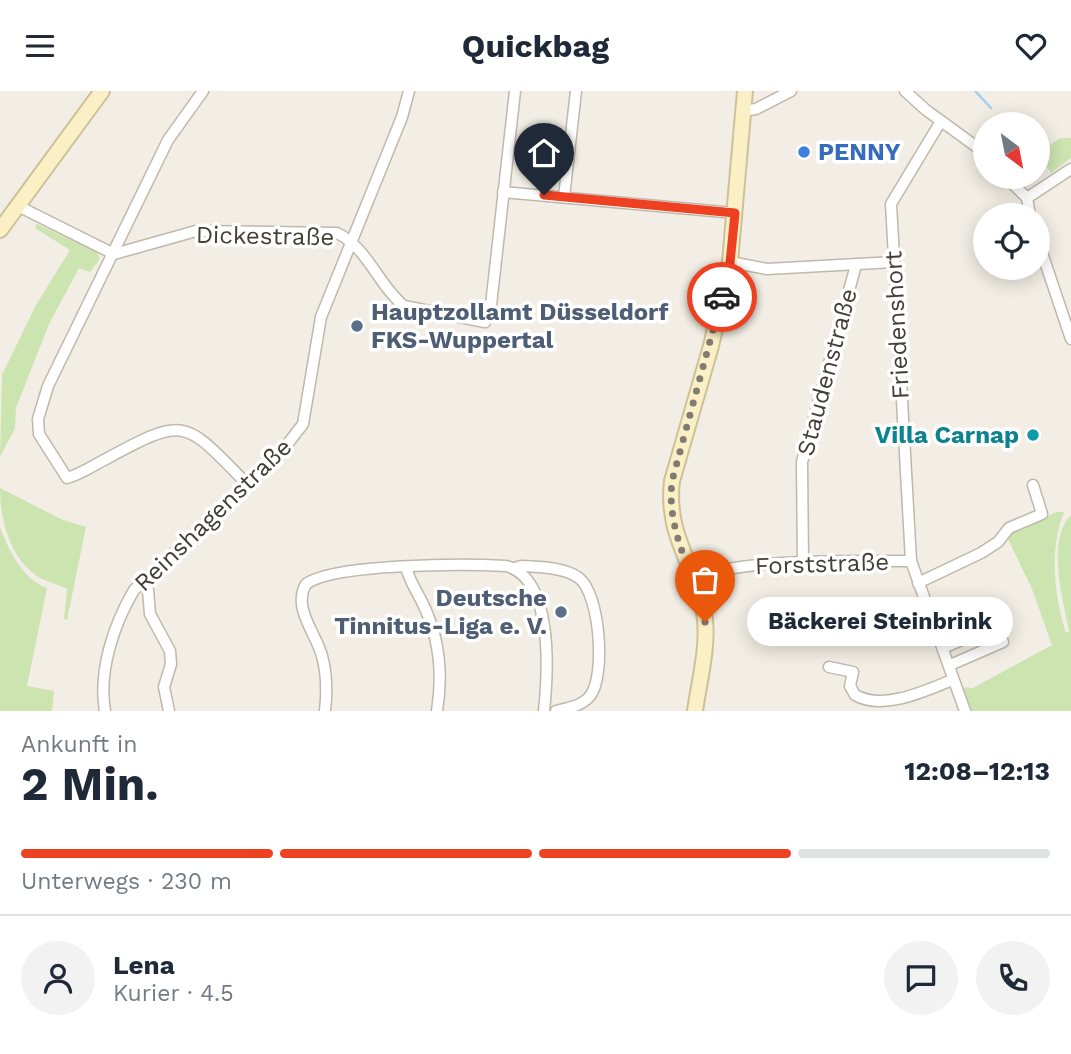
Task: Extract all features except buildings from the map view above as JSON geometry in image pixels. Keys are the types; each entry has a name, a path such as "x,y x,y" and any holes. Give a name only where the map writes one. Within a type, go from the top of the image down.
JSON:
{"street":[{"path":"0,230 102,91"},
{"path":"203,91 168,140 48,386 38,419 39,434 63,477 71,478 151,434 170,428 183,430 199,438 247,484"},
{"name":"Reinshagenstraße","path":"105,711 105,680 121,611 143,581 292,440 303,424 321,317 402,117 409,91"},
{"path":"515,91 503,192 735,213"},
{"path":"564,197 576,91"},
{"path":"695,711 705,622 693,578 670,515 671,491 730,263 745,91"},
{"path":"743,111 756,109 791,91"},
{"path":"905,91 973,144"},
{"name":"Friedenshort","path":"941,121 891,204 911,561 965,711"},
{"path":"1027,198 1071,169"},
{"path":"1018,189 1027,198 1028,203"},
{"name":"Dickestraße","path":"114,254 197,231 337,233 352,240 394,297 404,306 479,323 488,318 503,192"},
{"path":"18,206 114,254"},
{"path":"730,263 767,269 894,262"},
{"name":"Staudenstraße","path":"803,564 802,462 856,265"},
{"path":"1050,277 1071,339"},
{"path":"918,583 981,553 998,542 1009,528 1042,514 1033,485"},
{"name":"Forststraße","path":"693,578 720,569 911,561"},
{"path":"325,711 326,681 322,657 304,615 302,591 313,579 406,567 483,565 538,567 565,572 576,575 592,593 598,646 592,694 583,703 556,711"},
{"path":"406,567 435,638 440,662 437,711"},
{"path":"515,568 535,591 544,629 548,654 544,711"},
{"path":"143,581 148,590 150,614 170,651 172,664 164,687 169,711"},
{"path":"943,648 994,626 1003,642 950,665"},
{"path":"829,667 853,672 850,685 855,695 880,703 894,703 952,680"}],"green space":[{"path":"1060,138 1071,138 1071,158 1051,173 1050,172 1050,145"},
{"path":"37,224 97,252 100,259 90,272 79,268 49,324 16,408 15,428 0,457 2,375 36,305 70,250 35,228"},
{"path":"0,488 63,520 86,527 67,620 64,619 67,589 37,576 27,568 13,548 4,524"},
{"path":"1057,512 1064,512 1056,541 1055,573 1066,633 1069,631 1060,587 1058,555 1063,526 1071,515 1071,711 964,711 962,687 973,688 1052,645 1032,589 1008,539 1013,530"},
{"path":"0,527 7,545 24,571 38,584 47,588 27,686 54,691 52,711 0,711"}],"waterway":[{"path":"975,91 991,108"}],"way so far":[{"path":"705,622 701,599 676,538 670,515 670,501 672,481 722,297"}],"place":[{"name":"PENNY","path":"804,152"},
{"name":"Hauptzollamt Düsseldorf FKS-Wuppertal","path":"357,326"},
{"name":"Villa Carnap","path":"1033,435"},
{"name":"Deutsche Tinnitus-Liga e. V.","path":"561,612"},
{"name":"Bäckerei Steinbrink","path":"705,622"}],"route":[{"path":"544,195 735,213 730,263 722,297"}]}
